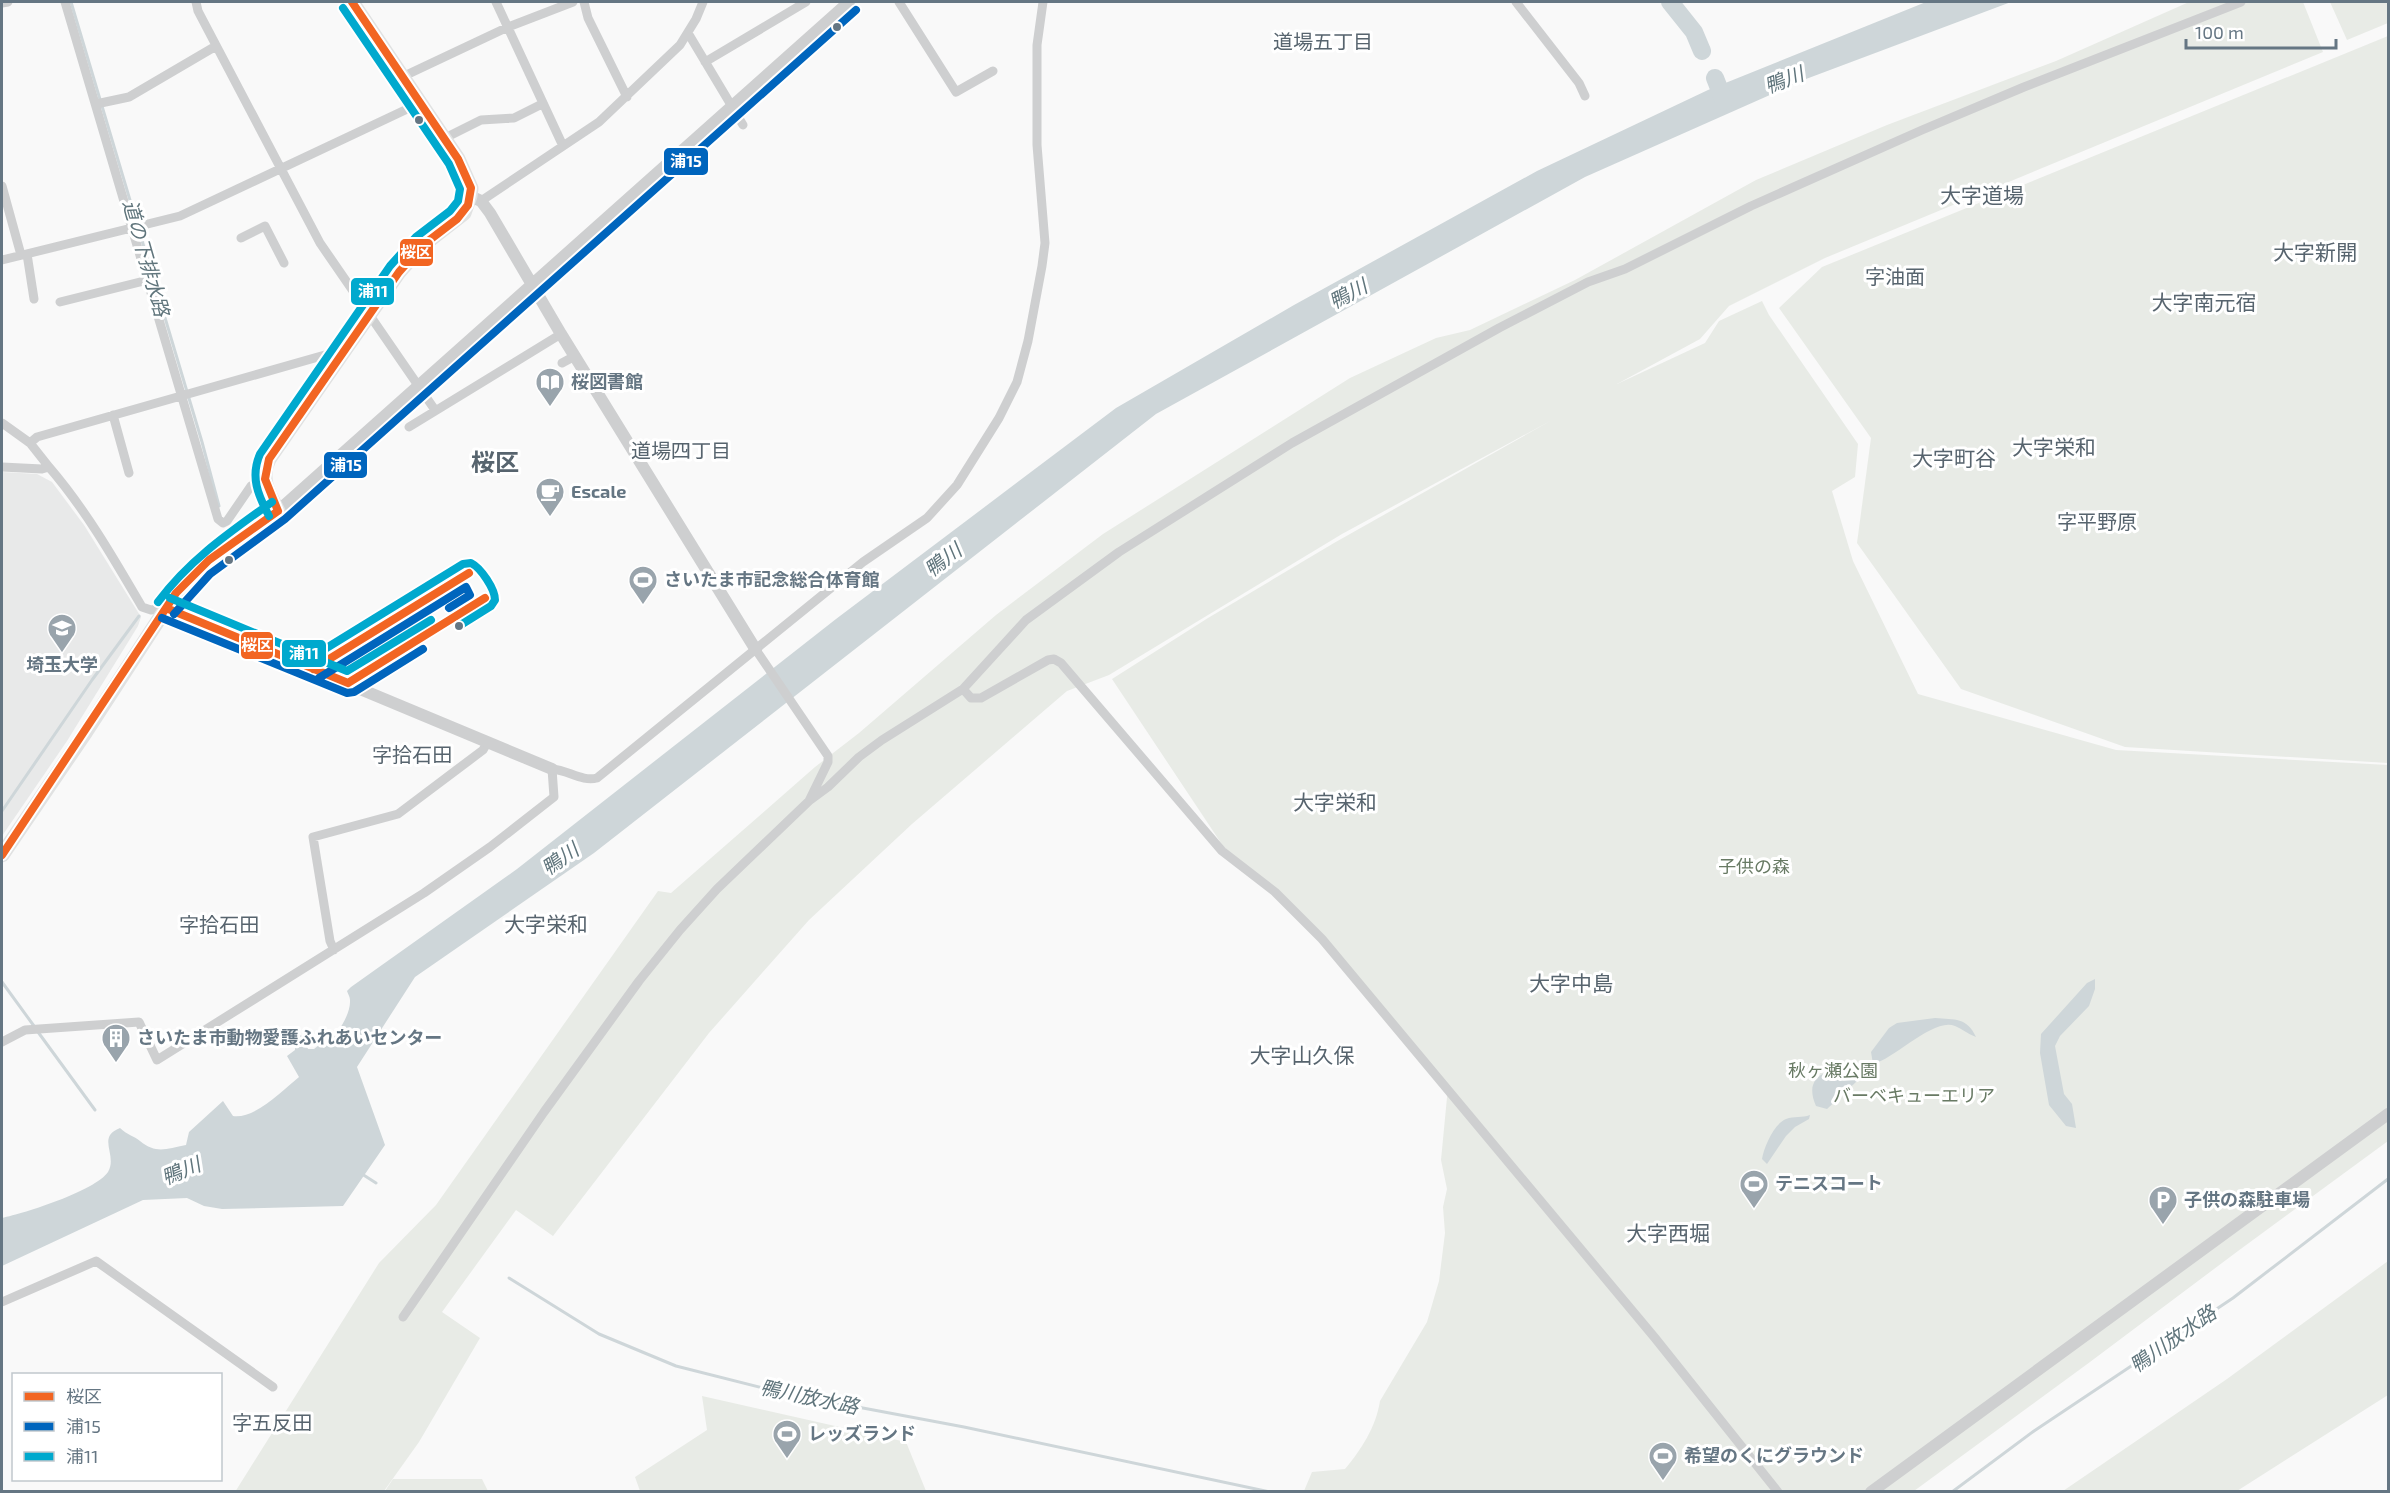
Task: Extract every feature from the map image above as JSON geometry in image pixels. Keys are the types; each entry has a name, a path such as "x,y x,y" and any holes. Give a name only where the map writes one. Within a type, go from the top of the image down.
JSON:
{"main road":[{"path":"2,855 166,608 189,578 209,560 278,511 269,496 265,480 266,465 269,459 413,254 464,213 476,199 468,179 444,138 352,2"}],"street":[{"path":"2,3 8,2"},
{"path":"65,2 216,514 220,521 227,521 251,486 265,480"},
{"path":"196,2 198,11 216,46 320,243 435,410"},
{"path":"496,2 563,146"},
{"path":"402,77 508,27 573,2"},
{"path":"584,2 588,18 627,97"},
{"path":"703,2 680,45 599,122 476,199 490,213 561,334 757,652 824,748 828,762 809,801"},
{"path":"705,62 806,2"},
{"path":"278,511 849,2"},
{"path":"899,2 956,92 993,70"},
{"path":"2,423 30,443 84,512 142,607 151,610 166,608 552,769 562,770 590,780 597,778 757,652 863,562 927,518 957,485 999,418 1017,382 1028,341 1045,243 1037,145 1037,45 1043,2"},
{"path":"1516,2 1579,83 1585,96"},
{"path":"403,1317 518,1149 639,981 717,889 809,801 876,744 963,689 1026,620 1119,552 1265,459 1498,328 1588,282 1625,269 1751,206 1922,130 2046,78 2241,2"},
{"path":"688,33 743,125"},
{"path":"96,104 129,97 216,46"},
{"path":"2,260 180,216 420,103"},
{"path":"444,138 481,120 514,118 542,104"},
{"path":"2,186 24,254 34,299"},
{"path":"242,238 265,225 284,263"},
{"path":"60,302 148,280"},
{"path":"409,427 561,334"},
{"path":"30,443 37,437 346,348"},
{"path":"562,363 575,356"},
{"path":"113,416 129,473"},
{"path":"2,466 42,469 49,467"},
{"path":"963,689 971,698 981,698 1048,660 1054,659 1067,668 1222,851 1275,892 1322,939 1654,1338 1778,1491"},
{"path":"334,950 330,941 313,837 398,814 483,750 487,743"},
{"path":"2,1042 31,1029 139,1022 157,1060 447,878 554,797 552,769"},
{"path":"1871,1491 2388,1114"},
{"path":"2,1302 96,1261 273,1387"}],"shaded area":[{"name":"埼玉大学","path":"2,472 37,474 52,482 84,525 141,617 138,626 67,741 2,836"}],"green space":[{"name":"秋ヶ瀬公園","path":"2189,2 2303,2 2323,52 1825,258 1729,306 1700,339 1617,384 1705,343 1719,321 1762,301 1769,315 1858,444 1855,477 1832,491 1853,561 1918,694 2116,750 2388,765 2388,1141 1914,1491 1304,1491 1312,1472 1345,1469 1357,1454 1371,1429 1380,1401 1427,1322 1439,1281 1445,1233 1443,1207 1447,1189 1441,1160 1448,1087 1354,974 1223,846 1112,679 1208,618 1334,543 1552,420 1342,534 1109,675 1067,691 912,824 809,920 709,1033 553,1236 516,1210 442,1312 480,1338 419,1442 384,1491 235,1492 379,1263 436,1205 658,891 671,893 815,767 859,733 996,615 1103,534 1350,378 1436,338 1470,330 1575,280 1756,180 1887,125 2056,61"},
{"path":"2330,2 2388,2 2388,23 2347,40"},
{"path":"2388,36 2388,763 2125,747 1961,689 1857,543 1871,438 1779,308 1822,267"},
{"path":"2388,1261 2388,1395 2237,1491 2063,1491 2227,1379"},
{"name":"レッズランド","path":"702,1396 906,1442 926,1491 640,1491 635,1477 707,1430"},
{"path":"393,1479 482,1479 488,1491 385,1491"}],"water":[{"name":"鴨川","path":"1926,2 2011,2 1806,79 1585,177 1156,414 594,853 415,977 357,1067 385,1145 343,1206 222,1209 204,1206 187,1198 143,1200 2,1266 2,1218 75,1194 101,1179 110,1166 108,1141 113,1132 120,1128 151,1148 173,1148 186,1145 189,1132 223,1101 233,1116 250,1113 268,1103 299,1077 287,1056 295,1050 295,1045 291,1042 298,1035 303,1036 308,1049 314,1049 319,1045 324,1048 348,1013 350,999 347,991 351,987 517,869 836,619 1116,408 1294,305 1537,171 1708,90"},
{"path":"2095,979 2095,989 2089,1006 2060,1036 2055,1046 2064,1094 2072,1104 2076,1128 2066,1126 2049,1105 2040,1053 2041,1034 2087,983"},
{"path":"1935,1018 1960,1021 1969,1026 1976,1037 1955,1026 1937,1027 1873,1064 1871,1052 1889,1028 1897,1023"},
{"path":"1860,1064 1864,1078 1856,1082 1827,1109 1816,1106 1813,1087 1816,1080 1828,1071"},
{"path":"1810,1115 1809,1119 1795,1127 1786,1136 1767,1164 1762,1159 1763,1154 1777,1126 1786,1119"}],"waterway":[{"name":"道の下排水路","path":"71,2 219,506"},
{"path":"1670,2 1694,32 1702,51"},
{"path":"1715,78 1724,101"},
{"name":"道の下排水路","path":"2,811 139,616"},
{"name":"道の下排水路","path":"2,982 34,1026"},
{"name":"道の下排水路","path":"38,1032 95,1110"},
{"name":"鴨川放水路","path":"362,1174 376,1183"},
{"name":"鴨川放水路","path":"1952,1492 2034,1431 2233,1298 2388,1179"},
{"name":"鴨川放水路","path":"509,1278 599,1334 676,1366 783,1393 964,1427 1270,1492"}],"transit line":[{"name":"桜区","path":"278,511 265,479 269,459 399,272 423,245 457,219 468,205 471,188 458,159 352,2"},
{"name":"浦11","path":"269,516 257,486 256,470 260,454 390,266 416,237 450,211 458,201 460,189 449,164 343,8"},
{"name":"浦15","path":"174,614 210,574 285,519 856,10"},
{"name":"浦11","path":"158,602 197,560 272,502"},
{"name":"桜区","path":"2,855 176,593 209,560 278,511"},
{"name":"浦11","path":"307,660 463,564 471,563 487,579 495,600 491,606 459,626"},
{"name":"桜区","path":"313,669 469,573"},
{"name":"浦15","path":"319,678 466,587 470,595 449,608"},
{"name":"浦11","path":"170,598 347,671 431,620"},
{"name":"桜区","path":"348,683 485,598"},
{"name":"桜区","path":"166,608 348,683"},
{"name":"浦15","path":"162,618 347,693 354,692 423,649"}],"place":[{"name":"桜図書館","path":"550,408"},
{"name":"Escale","path":"550,518"},
{"name":"さいたま市記念総合体育館","path":"643,606"},
{"name":"埼玉大学","path":"62,654"},
{"name":"さいたま市動物愛護ふれあいセンター","path":"116,1064"},
{"name":"テニスコート","path":"1754,1210"},
{"name":"子供の森駐車場","path":"2163,1226"},
{"name":"レッズランド","path":"787,1460"},
{"name":"希望のくにグラウンド","path":"1663,1482"}],"district":[{"name":"道場五丁目","path":"1323,42"},
{"name":"大字道場","path":"1982,196"},
{"name":"大字新開","path":"2315,253"},
{"name":"字油面","path":"1895,277"},
{"name":"大字南元宿","path":"2204,303"},
{"name":"大字栄和","path":"2054,448"},
{"name":"道場四丁目","path":"681,451"},
{"name":"大字町谷","path":"1954,459"},
{"name":"桜区","path":"495,463"},
{"name":"字平野原","path":"2097,522"},
{"name":"字拾石田","path":"412,755"},
{"name":"大字栄和","path":"1335,803"},
{"name":"字拾石田","path":"219,925"},
{"name":"大字栄和","path":"546,925"},
{"name":"大字中島","path":"1571,984"},
{"name":"大字山久保","path":"1302,1056"},
{"name":"大字西堀","path":"1668,1234"},
{"name":"字五反田","path":"272,1423"}],"park label":[{"name":"子供の森","path":"1754,867"},
{"name":"バーベキューエリア","path":"1914,1096"}]}
